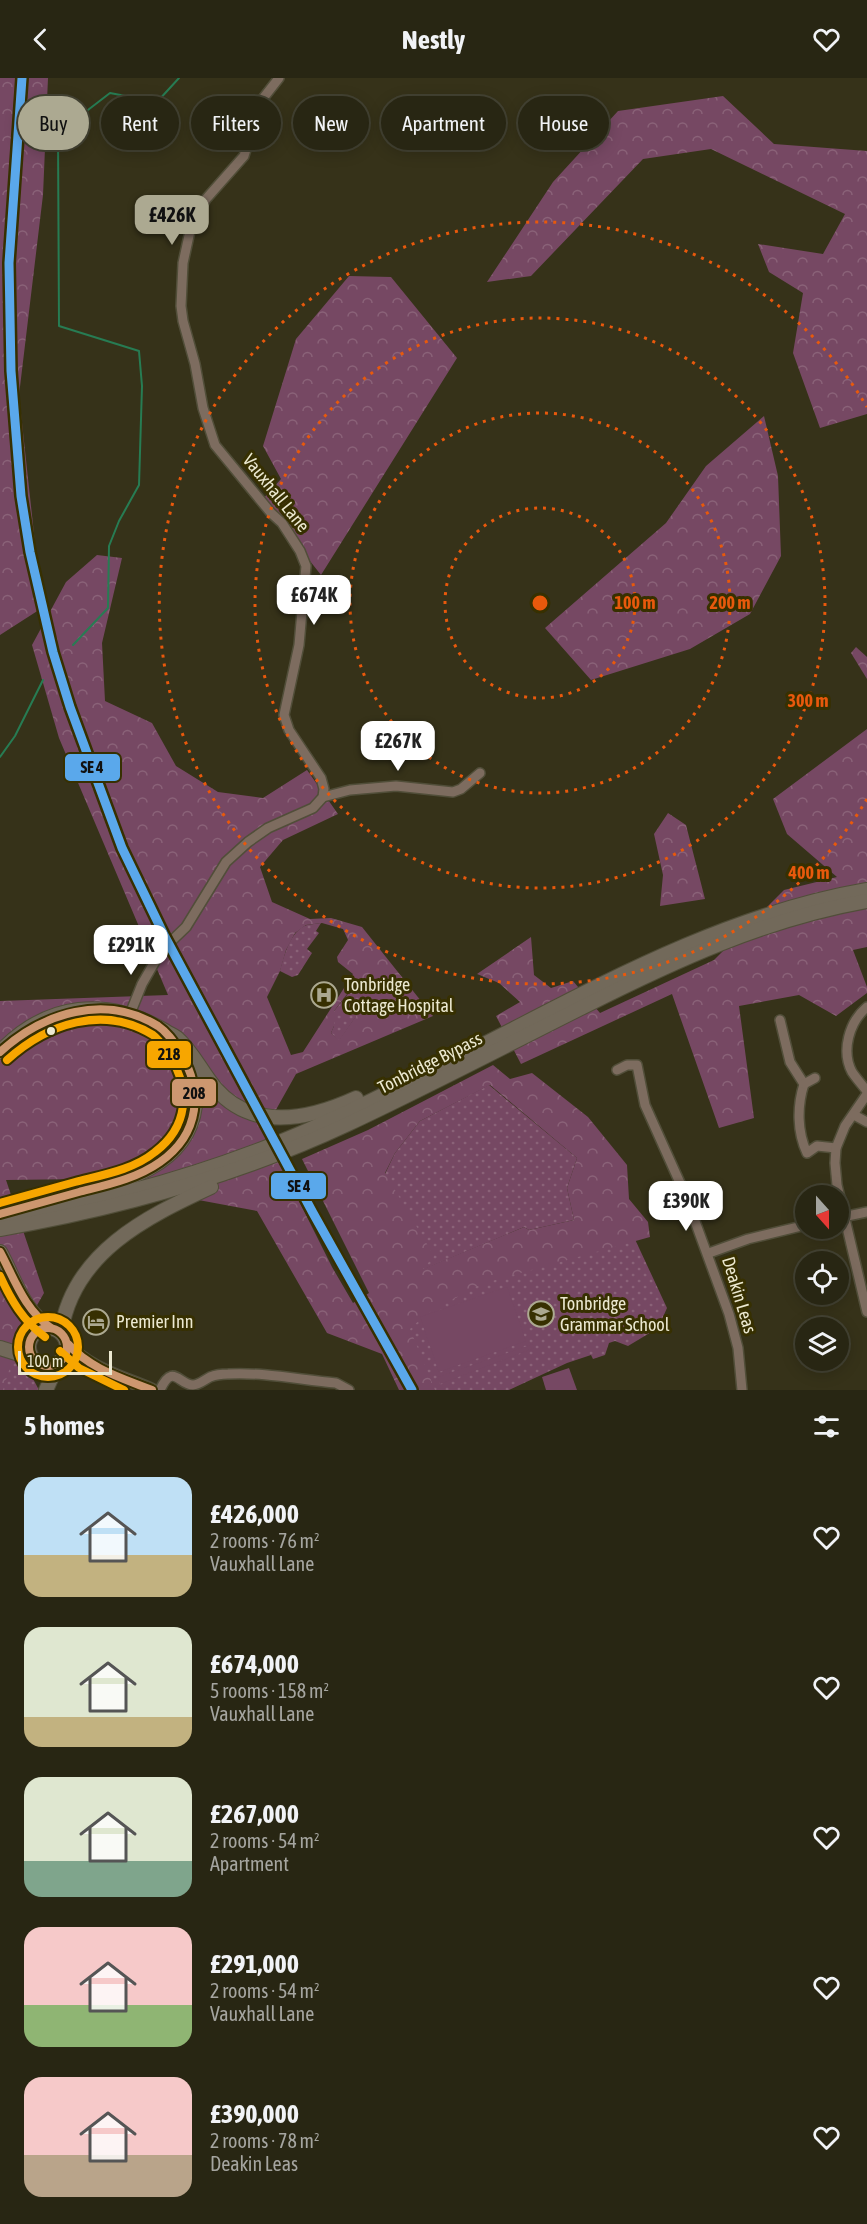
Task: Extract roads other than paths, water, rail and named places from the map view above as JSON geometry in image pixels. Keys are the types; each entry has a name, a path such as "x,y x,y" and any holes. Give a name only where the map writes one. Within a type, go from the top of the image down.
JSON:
{"highway":[{"name":"Tonbridge Bypass","path":"0,1229 16,1217 141,1200 265,1156 346,1113 692,942 792,907 867,890"},
{"name":"Tonbridge Bypass","path":"300,1139 350,1124 643,976 695,953 794,918 867,901"},
{"path":"0,1053 21,1032 60,1014 104,1009 130,1014 149,1021 182,1043 215,1088 235,1104 269,1117 291,1118 330,1109 484,1044"},
{"path":"0,1215 16,1217 133,1176 158,1164 178,1146 191,1124 196,1089 184,1057 164,1031"},
{"path":"60,1335 64,1316 82,1276 112,1243 142,1221 265,1156"},
{"path":"0,1252 22,1298 38,1319 60,1335 67,1353 46,1390"},
{"path":"22,1298 30,1340 29,1350 46,1390"},
{"path":"4,1349 17,1349 40,1330 60,1335"},
{"path":"4,1349 47,1367 60,1363"}],"main road":[{"path":"60,1335 76,1354 94,1365 152,1390"},
{"path":"60,1363 94,1365"}],"street":[{"name":"Vauxhall Lane","path":"279,78 261,101 244,156 206,200 190,231 183,263 182,306 203,408 215,445 271,513 282,523 304,559 306,566 299,645 284,715 289,730 321,778 324,789 323,797"},
{"path":"130,1014 142,984 161,951 181,934 226,862 234,853 268,828 313,808 323,797 350,790 396,786 453,792 461,789 480,773"},
{"path":"837,1185 836,1148 853,1109 867,1093 852,1072 847,1056 850,1030 867,1007"},
{"path":"780,1020 790,1062 804,1084"},
{"name":"Deakin Leas","path":"636,1054 645,1105 709,1253 729,1314 738,1348 742,1390"},
{"path":"617,1070 627,1065 637,1065"},
{"path":"815,1077 804,1084 798,1100 804,1156 817,1146 836,1148"},
{"path":"853,1109 867,1122"},
{"path":"849,1216 867,1212"},
{"path":"709,1253 748,1239 795,1228"},
{"path":"848,1239 867,1312"},
{"path":"160,1390 166,1379 172,1377 178,1377 189,1385 195,1385 212,1376 230,1374 336,1383 349,1390"}],"waterway":[{"path":"73,645 108,608 109,546 119,521 139,485 142,386 139,351 59,326 58,133 110,93 157,102 179,78"},
{"path":"0,757 15,736 43,680"}],"place":[{"name":"Tonbridge Cottage Hospital","path":"324,995"},
{"name":"Tonbridge Grammar School","path":"541,1314"},
{"name":"Premier Inn","path":"96,1322"}]}
